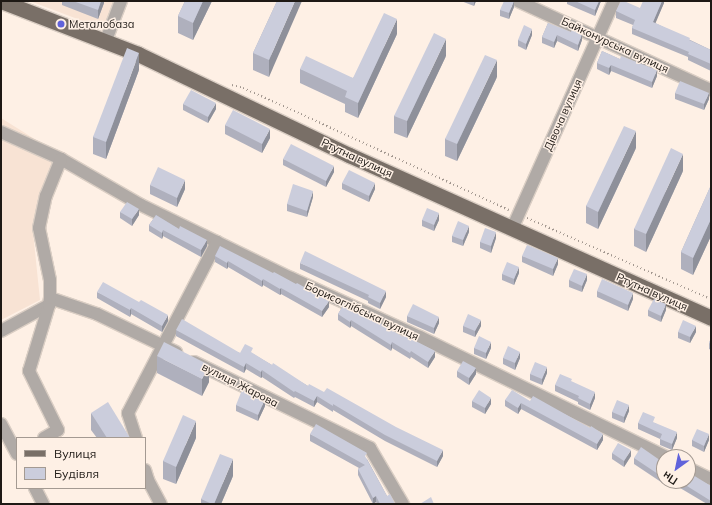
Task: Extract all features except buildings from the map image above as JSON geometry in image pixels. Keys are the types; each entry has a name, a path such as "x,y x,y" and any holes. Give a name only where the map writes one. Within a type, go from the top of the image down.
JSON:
{"main road":[{"name":"Ртутна вулиця","path":"1,1 106,40 356,158 711,318"}],"street":[{"path":"106,40 121,1"},
{"name":"Байконурська вулиця","path":"518,1 711,90"},
{"name":"Дівоча вулиця","path":"512,229 614,1"},
{"name":"Борисоглібська вулиця","path":"1,132 61,159 141,205 420,337 656,452"},
{"path":"46,437 58,430 29,371 50,302 50,280 39,228 46,196 61,159"},
{"path":"136,437 128,413 218,242"},
{"path":"1,331 50,302"},
{"name":"вулиця Жарова","path":"50,302 97,314 370,448 403,504"},
{"path":"1,424 16,452"},
{"path":"696,472 711,479"},
{"path":"146,473 161,504"},
{"path":"35,489 43,504"}],"path":[{"path":"225,82 301,114 519,214 711,299"}],"shaded area":[{"path":"30,1 114,1 104,29"},
{"path":"1,118 57,153 34,221 33,232 40,300 1,320"}],"place":[{"name":"Металобаза","path":"61,24"}]}
